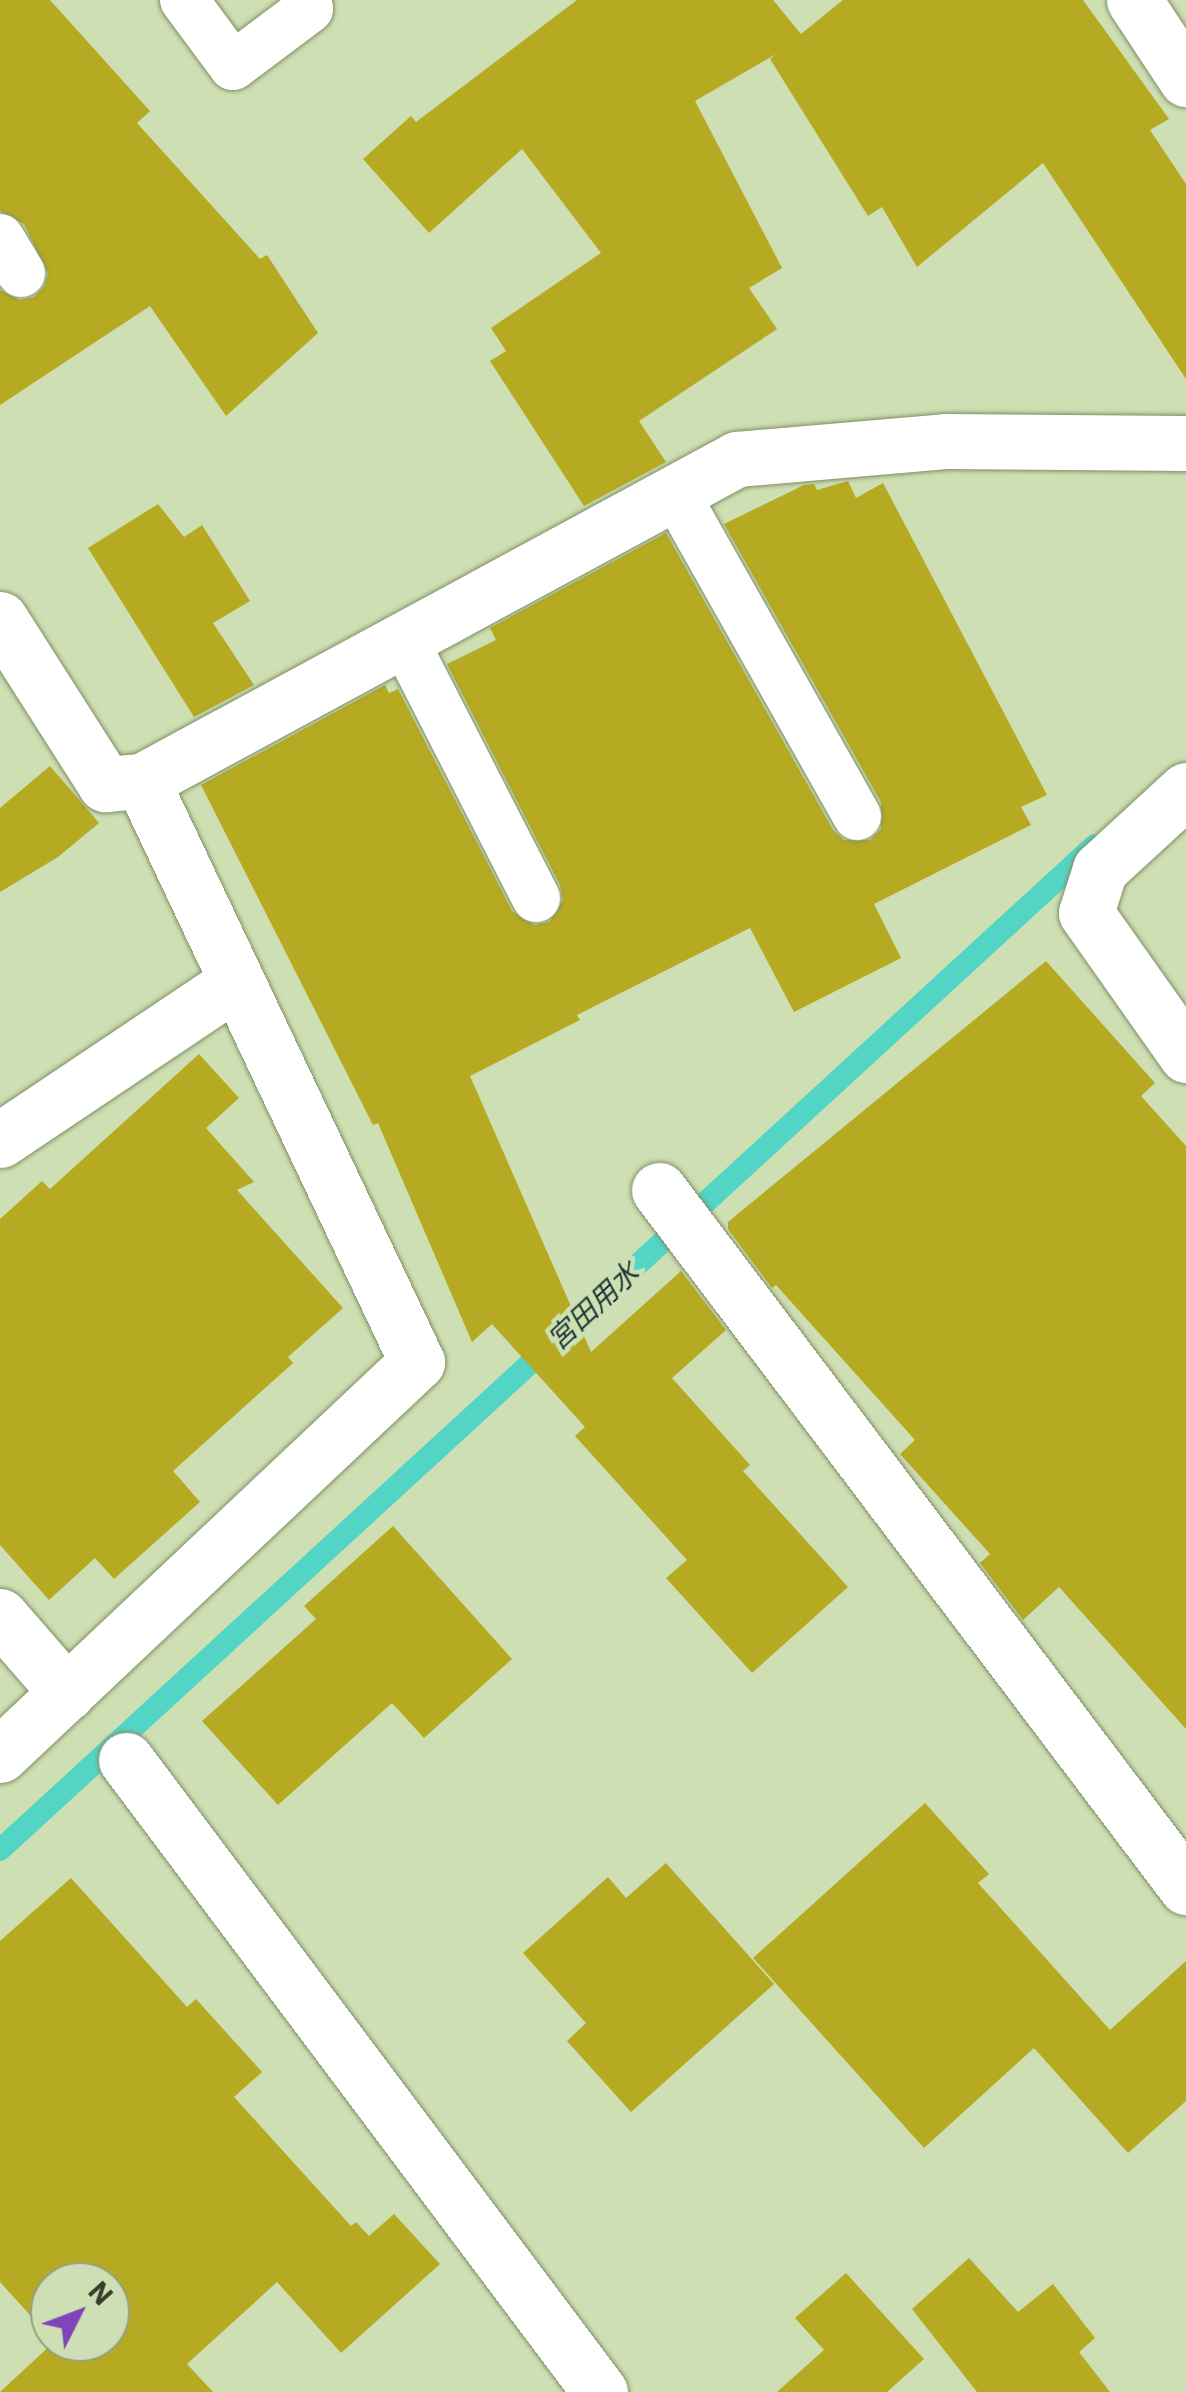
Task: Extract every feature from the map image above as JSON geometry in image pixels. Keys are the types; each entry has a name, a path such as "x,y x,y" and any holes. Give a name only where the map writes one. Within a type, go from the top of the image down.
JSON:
{"street":[{"path":"1134,0 1186,79"},
{"path":"9,655 105,784 142,781 738,459 945,441 1186,443"},
{"path":"0,1755 416,1362 142,781"},
{"path":"1186,790 1100,869 1086,913 1186,1055"},
{"path":"0,1140 236,982"},
{"path":"676,1212 1186,1888"},
{"path":"0,1616 67,1693"},
{"path":"126,1760 600,2392"}],"lane":[{"path":"184,0 233,66 309,9 307,0"},
{"path":"675,494 857,816"},
{"path":"404,640 536,898"}],"building":[{"path":"0,0 50,0 150,111 137,123 260,259 267,255 318,333 226,416 150,306 0,405 0,290 20,300 34,297 44,287 48,274 24,224 0,211"},
{"path":"577,0 773,0 801,34 843,0 1083,0 1169,119 1150,130 1186,184 1186,379 1043,163 917,267 882,207 868,216 770,59 776,54 695,101 782,268 749,288 777,329 639,421 666,462 584,506 490,361 506,351 491,328 601,253 522,149 429,233 363,159 411,116 416,122"},
{"path":"848,481 856,498 883,483 1047,795 1021,807 1031,825 874,904 901,958 794,1012 750,928 577,1015 580,1020 470,1076 591,1352 681,1271 726,1330 672,1378 750,1465 743,1471 848,1587 752,1673 666,1578 687,1560 575,1436 585,1427 492,1324 472,1342 378,1123 373,1125 201,785 385,685 389,693 398,689 512,911 534,925 549,922 563,900 560,885 447,664 496,640 490,628 666,533 833,830 844,840 870,840 881,829 881,802 724,524 804,485 814,484 817,490"},
{"path":"158,504 184,537 202,525 250,601 213,623 254,685 194,717 88,548"},
{"path":"50,766 99,823 58,857 0,892 0,808"},
{"path":"1046,961 1155,1083 1141,1096 1186,1146 1186,1729 1059,1587 1023,1620 980,1563 990,1554 900,1454 915,1440 776,1285 772,1288 728,1229 728,1222"},
{"path":"199,1054 239,1098 206,1128 254,1182 237,1190 343,1308 288,1357 293,1363 173,1471 200,1502 114,1579 95,1558 49,1600 0,1545 0,1219 42,1181 50,1189"},
{"path":"393,1526 512,1659 424,1738 392,1703 278,1805 202,1721 316,1619 304,1606"},
{"path":"925,1803 989,1874 978,1883 1110,2030 1186,1961 1186,2101 1128,2153 1034,2048 924,2148 753,1958"},
{"path":"666,1863 774,1984 631,2112 567,2041 586,2023 523,1953 608,1877 626,1898"},
{"path":"71,1878 187,2007 196,1999 262,2072 234,2097 351,2226 356,2222 369,2236 394,2214 440,2264 341,2353 277,2282 187,2364 213,2392 0,2392 32,2362 130,2362 130,2262 30,2262 30,2315 0,2282 0,1941"},
{"path":"969,2258 1018,2312 1053,2284 1095,2338 1079,2352 1110,2392 977,2392 912,2309"},
{"path":"846,2273 924,2359 887,2392 777,2392 824,2350 795,2318"}],"waterway":[{"name":"宮田用水","path":"0,1850 1095,845"}]}
